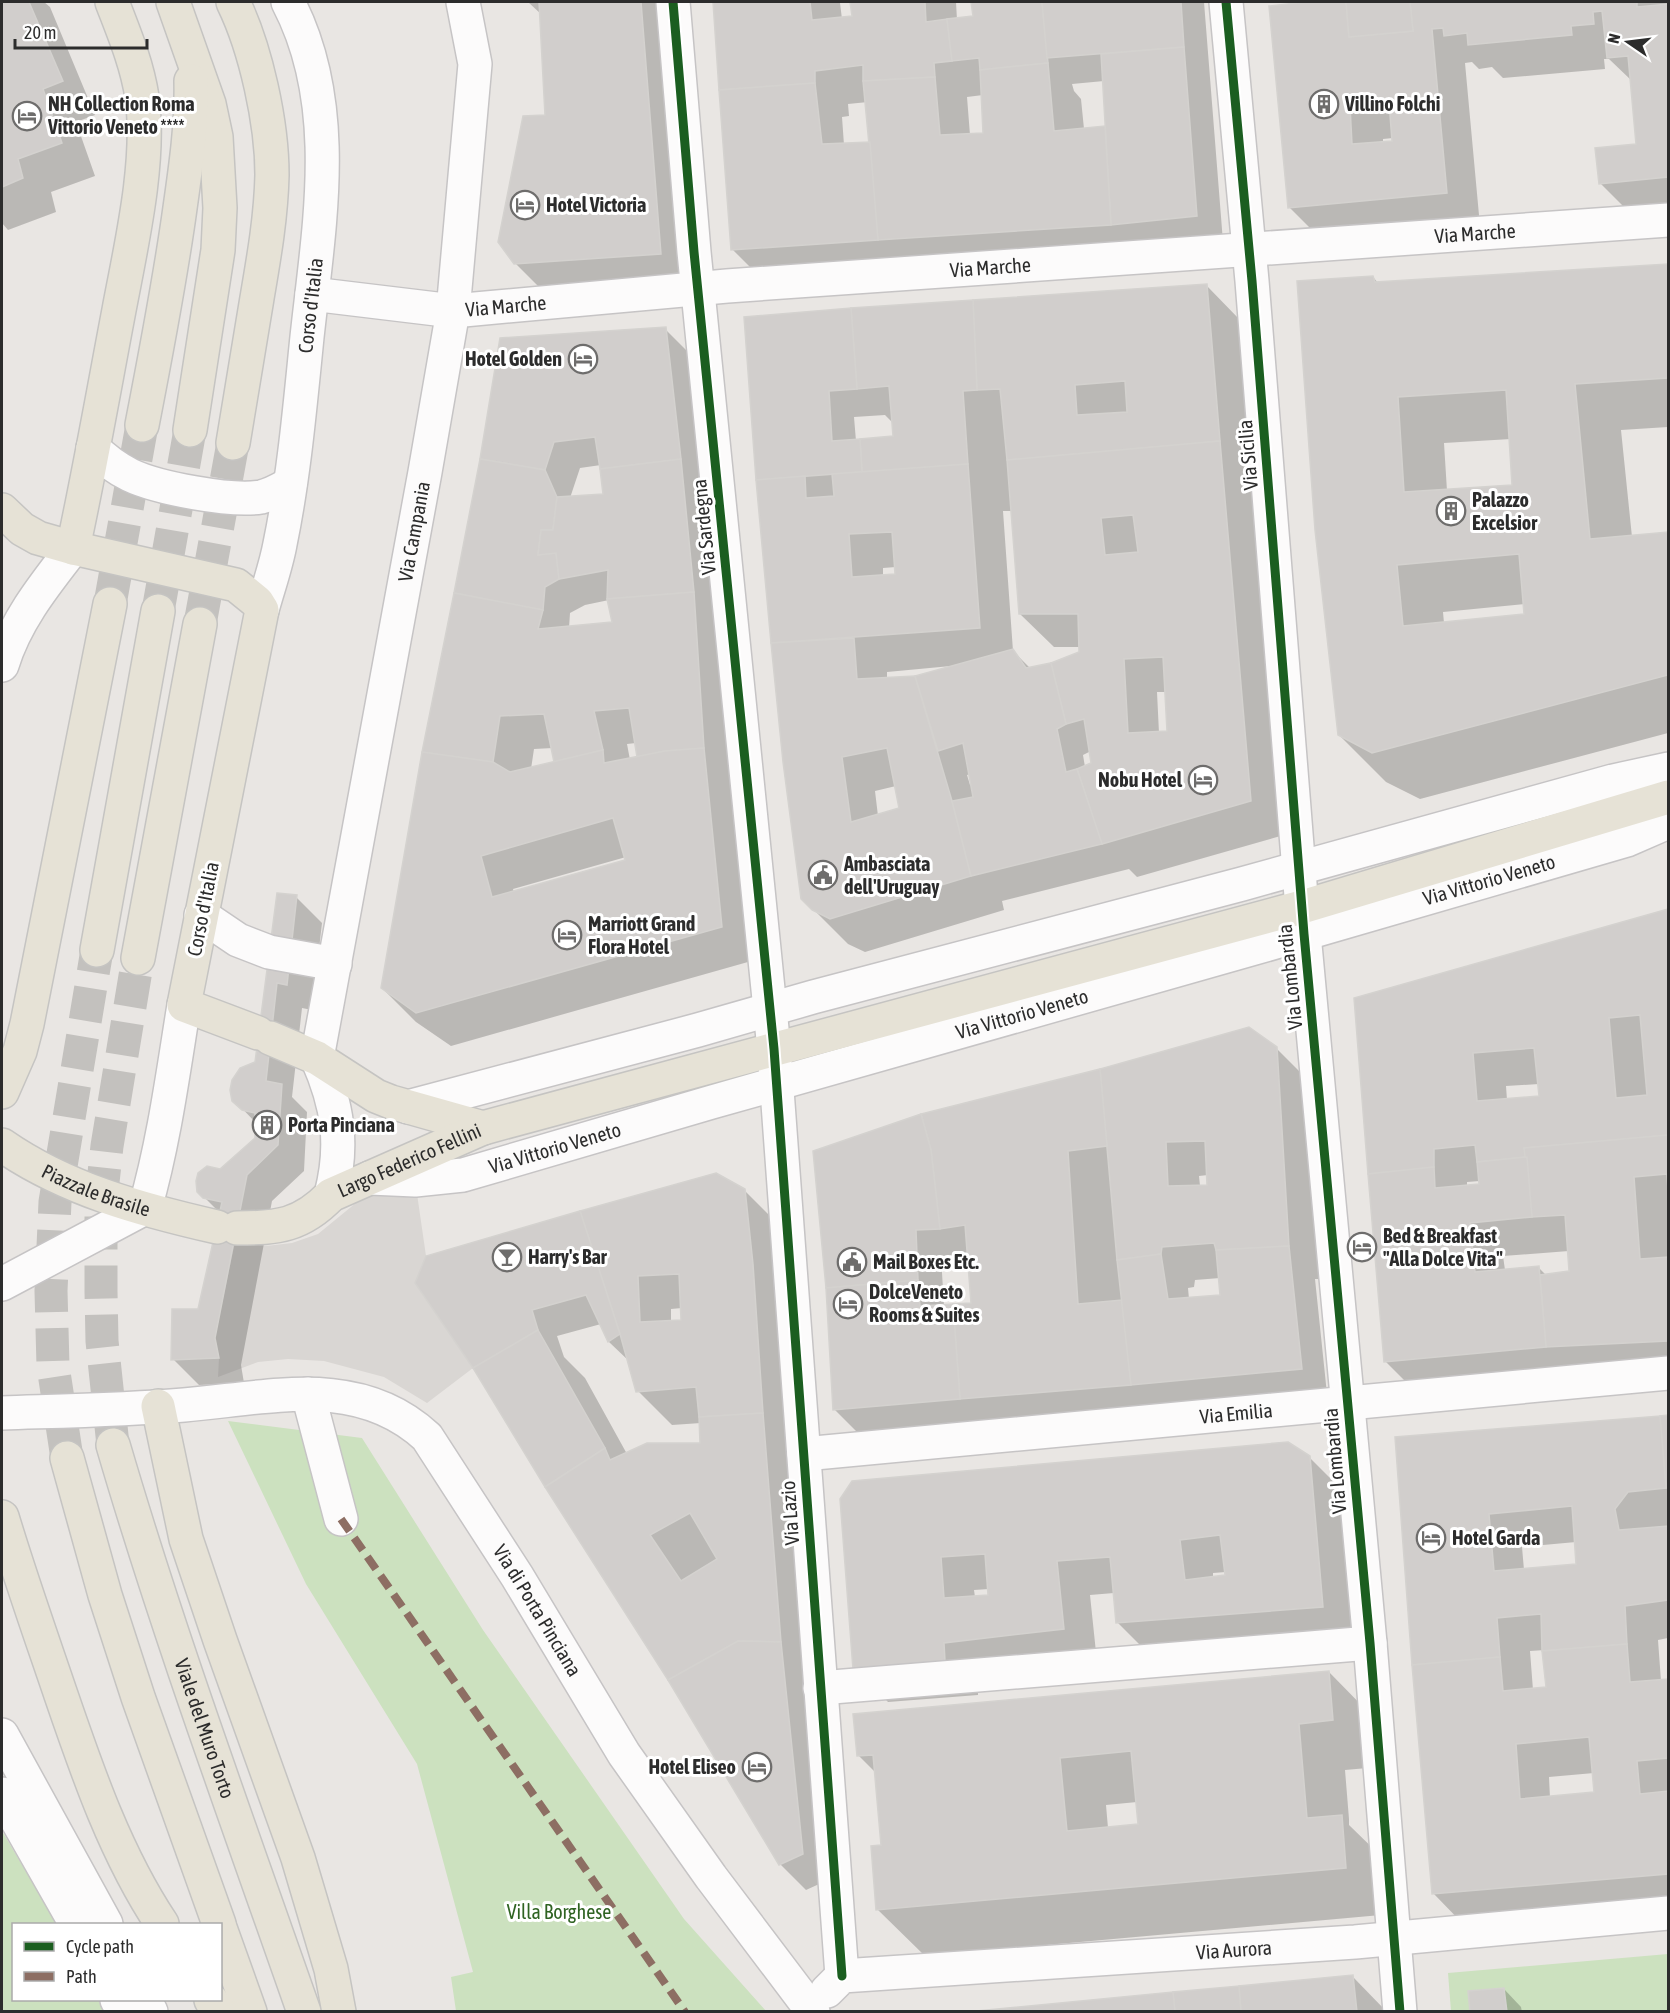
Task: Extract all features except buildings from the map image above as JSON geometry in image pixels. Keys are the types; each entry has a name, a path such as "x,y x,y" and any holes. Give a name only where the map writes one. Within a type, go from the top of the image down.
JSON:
{"main road":[{"path":"73,548 133,237 142,163 144,127 137,69 112,2"},
{"path":"173,2 212,115 216,136 220,208 218,250 190,430"},
{"path":"233,2 248,37 257,72 266,119 272,174 268,232 233,443"},
{"path":"142,425 160,334 189,143 190,49"},
{"path":"2,510 22,529 38,538 236,585 257,602 261,610"},
{"path":"2,1092 20,1052 27,1024 110,604"},
{"name":"Corso d'Italia","path":"184,1005 261,610"},
{"path":"97,950 158,611"},
{"path":"138,958 200,624"},
{"name":"Via Vittorio Veneto","path":"483,1128 774,1048 1303,920 1668,797"},
{"path":"184,1005 317,1058"},
{"name":"Largo Federico Fellini","path":"317,1058 368,1092 391,1102 483,1128"},
{"name":"Largo Federico Fellini","path":"331,1195 483,1128"},
{"name":"Piazzale Brasile","path":"2,1145 20,1158 56,1177 145,1208"},
{"path":"145,1208 227,1228 274,1228 314,1211 331,1195"},
{"path":"158,1406 186,1539 298,1858 331,1969 339,2012"},
{"name":"Viale del Muro Torto","path":"113,1445 146,1558 304,2012"},
{"path":"67,1458 105,1595 138,1697 219,1923"},
{"path":"2,1517 97,1796 136,1880 161,1923"},
{"path":"222,1932 250,2012"}],"street":[{"name":"Corso d'Italia","path":"261,610 280,546 290,484 320,205 322,128 318,92 314,69 288,2"},
{"name":"Via Campania","path":"317,1058 453,311 475,64 463,2"},
{"name":"Via Sardegna","path":"673,2 698,288 774,1048"},
{"name":"Via Sicilia","path":"1226,2 1303,920"},
{"name":"Via Marche","path":"312,294 453,311 698,288 1668,220"},
{"path":"93,448 118,469 141,480 228,498 261,497 290,484"},
{"path":"2,665 7,649 23,618 50,577 73,548"},
{"path":"408,1107 1298,869 1613,781 1668,769"},
{"name":"Via Vittorio Veneto","path":"370,1178 415,1180 463,1175 776,1084 1303,920 1627,840 1668,822"},
{"path":"201,915 238,940 268,952 335,964"},
{"name":"Via Lombardia","path":"1303,920 1370,1642 1400,2012"},
{"name":"Corso d'Italia","path":"145,1208 154,1178 168,1110 184,1005"},
{"name":"Via Lazio","path":"774,1048 842,1976"},
{"name":"Largo Federico Fellini","path":"317,1058 332,1094 339,1138 331,1195"},
{"name":"Piazzale Brasile","path":"2,1284 145,1208"},
{"name":"Via Emilia","path":"804,1454 1668,1373"},
{"path":"308,1394 341,1519"},
{"name":"Via di Porta Pinciana","path":"158,1406 308,1394 341,1396 377,1405 404,1419 427,1437 517,1576 624,1754 711,1877 812,2010"},
{"path":"2,1413 158,1406"},
{"path":"820,1688 1370,1642"},
{"path":"2,1735 105,1923"},
{"path":"2,1794 75,1923"},
{"name":"Via Aurora","path":"842,1976 1394,1938 1668,1912"},
{"path":"812,2010 842,1976"}],"green space":[{"name":"Villa Borghese","path":"228,1421 362,1438 483,1630 684,1919 766,2011 456,2011 451,1977 473,1972 417,1764 306,1584"},
{"path":"2,1831 56,1923 12,1923 12,2001 99,2001 105,2011 2,2011"},
{"path":"1668,1954 1668,2011 1451,2011 1448,1973"}],"shaded area":[{"path":"415,1180 426,1256 415,1283 473,1368 427,1403 384,1377 324,1361 288,1359 258,1362 218,1377 219,1358 215,1338 235,1242 266,1246 292,1243 318,1234 362,1198"}],"tunnel":[{"path":"110,604 142,425"},
{"path":"158,611 190,430"},
{"path":"200,624 233,443"},
{"path":"67,1458 53,1366 51,1291 55,1202 97,950"},
{"path":"113,1445 102,1341 101,1200 107,1146 138,958"}],"marked path":[{"path":"341,1519 685,2012"}],"cycle path":[{"path":"673,2 694,252 774,1049 842,1976"},
{"path":"1226,2 1252,281 1304,934 1370,1643 1400,2012"}],"place":[{"name":"Villino Folchi","path":"1324,104"},
{"name":"NH Collection Roma Vittorio Veneto ****","path":"27,116"},
{"name":"Hotel Victoria","path":"525,205"},
{"name":"Hotel Golden","path":"583,359"},
{"name":"Palazzo Excelsior","path":"1451,511"},
{"name":"Nobu Hotel","path":"1203,780"},
{"name":"Ambasciata dell'Uruguay","path":"823,875"},
{"name":"Marriott Grand Flora Hotel","path":"567,935"},
{"name":"Porta Pinciana","path":"267,1125"},
{"name":"Bed & Breakfast \"Alla Dolce Vita\"","path":"1362,1247"},
{"name":"Harry's Bar","path":"507,1257"},
{"name":"Mail Boxes Etc.","path":"852,1262"},
{"name":"DolceVeneto Rooms & Suites","path":"848,1304"},
{"name":"Hotel Garda","path":"1431,1538"},
{"name":"Hotel Eliseo","path":"757,1767"}]}
